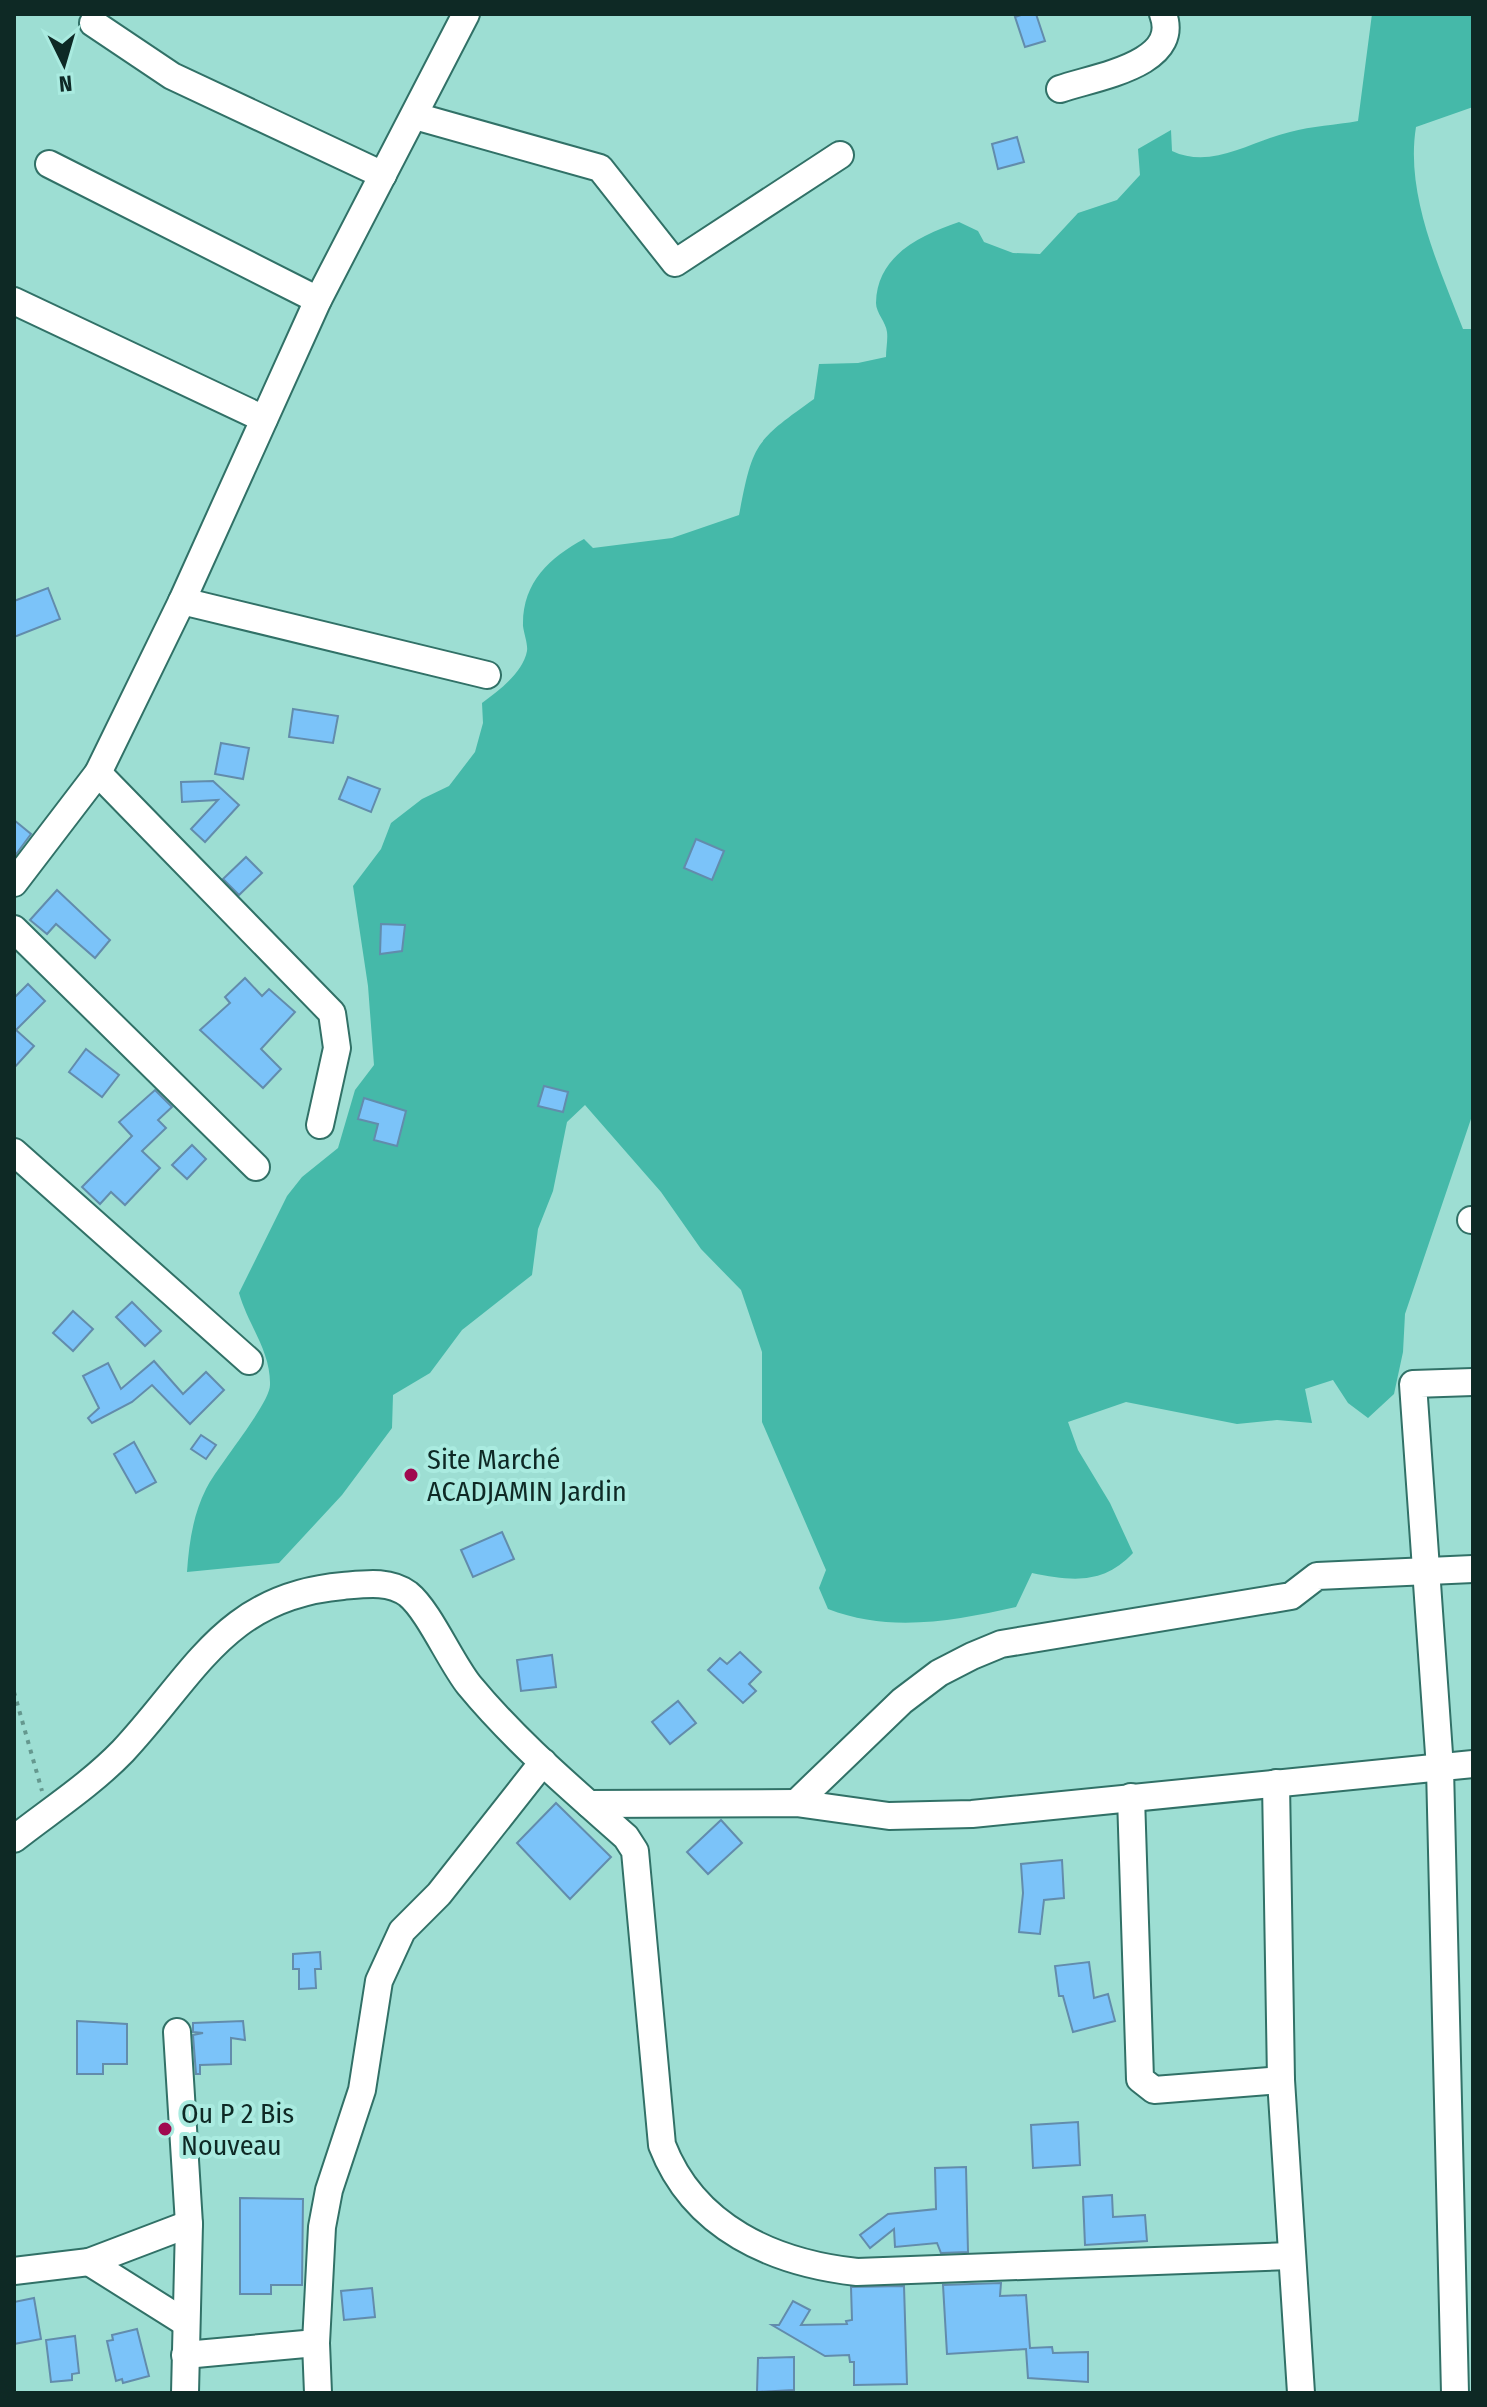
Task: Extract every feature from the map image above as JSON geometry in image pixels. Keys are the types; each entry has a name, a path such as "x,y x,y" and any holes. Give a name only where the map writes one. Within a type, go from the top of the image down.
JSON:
{"street":[{"path":"14,883 98,773 182,601 318,300 466,14"},
{"path":"1060,89 1147,59 1160,49 1171,16"},
{"path":"93,23 172,76 383,175"},
{"path":"415,116 600,168 675,263 840,155"},
{"path":"49,164 318,300"},
{"path":"14,301 264,419"},
{"path":"182,601 487,675"},
{"path":"98,773 332,1013 337,1048 320,1125"},
{"path":"14,929 256,1167"},
{"path":"14,1152 249,1361"},
{"path":"1455,2393 1440,1768 1413,1384 1473,1382"},
{"path":"796,1803 902,1701 939,1673 1001,1644 1291,1596 1317,1576 1473,1569"},
{"path":"14,1839 80,1791 123,1750 226,1631 282,1598 324,1588 374,1583 397,1588 410,1595 466,1681 512,1737 626,1837 635,1851 662,2145 674,2176 715,2218 750,2244 791,2261 857,2272 1290,2256"},
{"path":"318,2393 316,2343 322,2227 329,2190 362,2090 379,1981 402,1931 431,1903 543,1762"},
{"path":"589,1804 796,1803 889,1816 1046,1808 1473,1764"},
{"path":"1276,1783 1281,2080 1301,2393"},
{"path":"1131,1797 1140,2079 1154,2090 1281,2080"},
{"path":"177,2032 189,2224 185,2393"},
{"path":"14,2271 89,2262 189,2224"},
{"path":"89,2262 186,2323"},
{"path":"185,2355 316,2343"}],"path":[{"path":"14,1692 48,1813"}],"shaded area":[{"path":"1372,14 1473,14 1473,107 1416,127 1414,152 1415,178 1426,230 1463,329 1473,329 1473,1113 1405,1314 1403,1352 1394,1394 1368,1418 1348,1403 1333,1380 1305,1389 1312,1423 1277,1420 1237,1424 1126,1402 1068,1422 1078,1450 1110,1503 1133,1553 1122,1563 1098,1576 1086,1578 1032,1573 1016,1607 969,1617 898,1623 875,1621 828,1609 819,1588 826,1570 762,1422 762,1352 741,1290 701,1249 661,1192 585,1105 567,1122 553,1191 538,1229 532,1275 462,1330 430,1373 393,1395 392,1428 342,1495 279,1563 187,1572 192,1529 202,1499 212,1478 262,1406 270,1385 263,1349 239,1293 287,1196 302,1177 338,1148 355,1090 374,1065 368,986 353,886 381,849 391,823 422,799 449,786 475,752 483,723 482,703 509,681 525,659 524,611 527,597 540,574 560,555 584,539 593,548 672,538 739,515 748,473 759,446 779,425 814,399 819,364 858,363 886,357 887,332 876,303 878,286 893,260 904,249 930,233 959,222 978,231 984,242 1013,253 1040,254 1078,213 1117,200 1140,175 1138,149 1171,130 1172,151 1202,157 1217,156 1298,130 1358,121"}],"building":[{"path":"1036,14 1045,41 1025,47 1015,17"},
{"path":"1017,137 1024,162 998,169 992,144"},
{"path":"48,588 60,619 14,637 14,601"},
{"path":"293,709 338,716 333,743 289,737"},
{"path":"221,743 249,748 243,779 215,774"},
{"path":"348,777 380,789 371,812 339,799"},
{"path":"213,781 239,805 205,842 191,829 218,800 182,802 181,782"},
{"path":"14,820 31,834 14,857"},
{"path":"696,839 724,851 712,880 684,868"},
{"path":"246,857 262,873 239,895 223,879"},
{"path":"57,890 110,940 95,958 56,924 47,934 30,920"},
{"path":"381,924 405,925 402,951 380,954"},
{"path":"245,978 262,996 269,989 295,1012 261,1049 281,1069 263,1088 200,1030 230,1003 225,997"},
{"path":"28,984 45,1001 16,1030 34,1046 14,1068 14,998"},
{"path":"86,1049 119,1075 102,1097 69,1072"},
{"path":"544,1086 568,1092 563,1112 538,1106"},
{"path":"155,1090 172,1107 158,1120 166,1128 142,1151 160,1168 125,1205 111,1192 100,1204 82,1187 132,1136 119,1122"},
{"path":"364,1098 406,1111 397,1146 374,1140 378,1124 358,1119"},
{"path":"192,1145 206,1159 187,1179 172,1165"},
{"path":"132,1302 161,1331 145,1346 116,1317"},
{"path":"73,1311 93,1329 73,1351 53,1333"},
{"path":"154,1361 183,1394 206,1372 224,1390 190,1424 152,1385 132,1402 92,1423 88,1418 99,1408 83,1376 108,1363 121,1389"},
{"path":"201,1435 216,1445 206,1459 191,1449"},
{"path":"134,1442 156,1482 136,1493 114,1454"},
{"path":"502,1532 514,1559 473,1577 461,1550"},
{"path":"740,1652 761,1672 749,1684 756,1691 743,1703 708,1670 720,1658 727,1664"},
{"path":"552,1655 556,1687 521,1691 517,1660"},
{"path":"678,1701 696,1723 670,1744 652,1722"},
{"path":"556,1803 611,1857 570,1899 517,1843"},
{"path":"721,1820 742,1843 708,1874 687,1852"},
{"path":"1062,1860 1064,1898 1044,1900 1040,1934 1019,1932 1023,1893 1021,1864"},
{"path":"320,1952 321,1969 315,1969 316,1988 299,1989 299,1969 293,1969 293,1954"},
{"path":"1089,1962 1094,1998 1108,1994 1115,2021 1073,2032 1063,1996 1059,1996 1055,1966"},
{"path":"77,2021 127,2024 127,2064 103,2064 103,2074 77,2074"},
{"path":"243,2021 245,2040 231,2038 231,2064 200,2065 200,2074 196,2074 193,2035 203,2033 193,2032 193,2023"},
{"path":"1078,2122 1080,2165 1033,2168 1031,2125"},
{"path":"966,2167 968,2252 941,2253 937,2243 895,2247 894,2229 870,2248 860,2235 888,2214 936,2209 935,2168"},
{"path":"1112,2195 1113,2217 1145,2215 1147,2241 1085,2245 1083,2197"},
{"path":"240,2198 303,2199 302,2285 271,2285 271,2294 240,2294"},
{"path":"1001,2283 1000,2296 1026,2295 1030,2348 1052,2347 1053,2353 1088,2352 1088,2382 1028,2378 1026,2349 947,2354 943,2285"},
{"path":"904,2286 907,2384 854,2385 854,2362 850,2362 849,2355 825,2356 772,2325 779,2325 793,2301 810,2310 801,2325 847,2324 846,2321 852,2320 851,2287"},
{"path":"372,2288 375,2317 344,2320 341,2291"},
{"path":"34,2298 41,2339 14,2344 14,2302"},
{"path":"137,2329 149,2376 123,2383 122,2379 116,2381 107,2341 113,2340 112,2335"},
{"path":"75,2336 79,2373 72,2374 72,2380 51,2382 46,2340"},
{"path":"794,2357 794,2390 757,2392 758,2358"}],"place":[{"name":"Site Marché ACADJAMIN Jardin","path":"411,1475"},
{"name":"Ou P 2 Bis Nouveau","path":"165,2129"}]}
